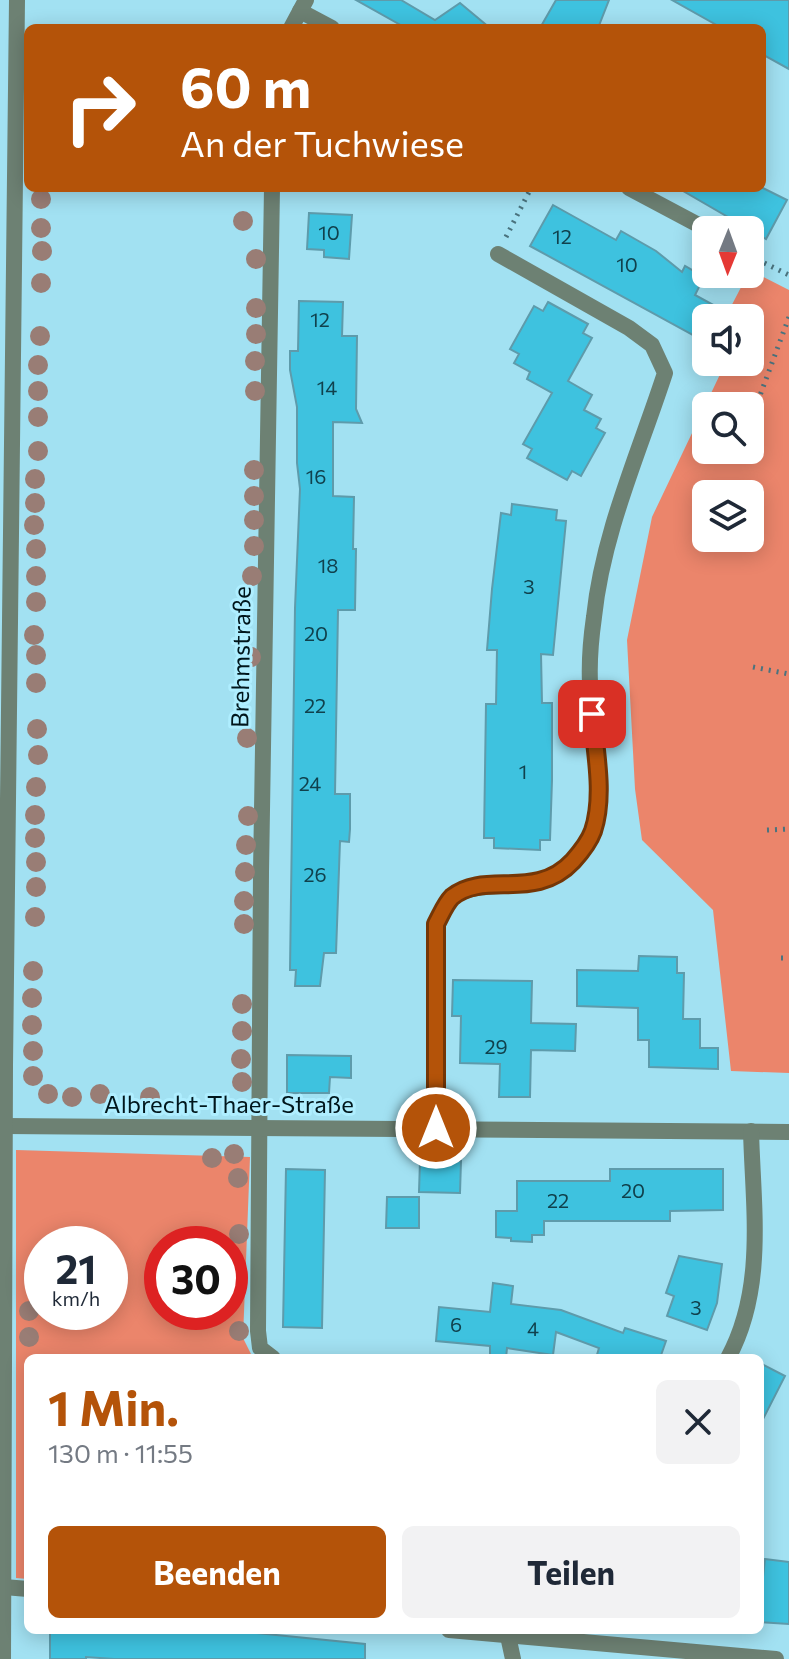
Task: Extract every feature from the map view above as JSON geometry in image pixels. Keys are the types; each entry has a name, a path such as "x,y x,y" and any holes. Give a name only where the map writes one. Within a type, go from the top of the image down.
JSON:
{"street":[{"path":"3,1659 4,785 17,0"},
{"path":"293,24 303,5 327,24"},
{"name":"Brehmstraße","path":"266,1354 258,1340 259,1127 272,192"},
{"path":"637,192 692,221"},
{"path":"436,1128 436,924 453,897 472,888 534,884 552,878 569,866 593,832 597,796 590,682 594,615 603,561 624,486 665,373 652,345 629,328 498,254"},
{"name":"Albrecht-Thaer-Straße","path":"5,1126 789,1132"},
{"path":"730,1354 748,1314 753,1285 751,1131"},
{"path":"4,1587 24,1589"},
{"path":"488,1634 613,1636 776,1659"},
{"path":"508,1636 513,1659"}],"path":[{"path":"498,254 529,192"},
{"path":"764,263 789,275"},
{"path":"761,392 789,317"},
{"path":"753,667 789,674"},
{"path":"767,830 789,829"},
{"path":"781,958 789,958"}],"shaded area":[{"path":"764,277 789,290 789,1073 731,1071 713,910 642,840 635,789 627,640 652,517 692,433 692,464 764,464 764,392 712,392 719,376 764,376 764,304 732,304 741,288 764,288"},
{"path":"16,1150 250,1157 247,1226 144,1226 144,1330 243,1330 243,1338 251,1354 24,1354 24,1579 16,1578"}],"building":[{"path":"356,0 401,0 435,20 460,3 485,24 399,24"},
{"path":"556,0 609,0 600,24 542,24"},
{"path":"672,0 789,0 789,69 766,56 766,24 715,24"},
{"path":"766,190 787,200 766,239 764,216 726,216 685,192 766,192"},
{"path":"553,205 616,240 621,231 656,251 682,272 685,266 692,270 692,288 698,288 695,295 712,304 692,304 692,335 530,246"},
{"path":"309,213 352,215 349,259 324,257 324,250 307,249"},
{"path":"299,301 343,302 342,336 357,336 356,409 362,423 333,422 333,496 354,497 355,610 338,610 335,794 350,794 350,829 349,842 340,841 336,953 324,953 320,986 295,986 296,970 290,970 295,608 300,489 297,407 290,351 298,351"},
{"path":"548,302 588,324 583,333 592,338 568,381 592,395 584,410 601,419 596,428 605,433 581,476 572,471 567,480 527,458 532,449 523,444 552,393 527,379 530,372 514,363 519,354 510,349 534,306 543,311"},
{"path":"512,504 557,510 556,520 566,521 553,655 541,654 542,703 552,703 552,780 550,840 540,840 540,850 494,848 494,838 484,838 486,704 496,704 497,650 487,650 492,589 501,513 511,515"},
{"path":"639,956 677,957 677,973 684,973 683,1019 700,1019 700,1048 718,1048 718,1069 649,1067 649,1040 638,1040 638,1008 577,1006 577,970 638,971"},
{"path":"453,980 532,981 531,1023 576,1024 575,1051 531,1050 530,1097 499,1097 500,1064 460,1063 461,1016 452,1016"},
{"path":"287,1055 351,1056 351,1078 330,1077 329,1093 287,1093"},
{"path":"420,1161 461,1161 460,1193 419,1192"},
{"path":"286,1169 325,1170 322,1328 283,1327"},
{"path":"610,1169 723,1169 723,1210 670,1211 670,1221 544,1221 544,1235 532,1235 532,1242 496,1237 496,1211 517,1211 517,1181 610,1181"},
{"path":"387,1197 419,1197 419,1228 386,1228"},
{"path":"679,1256 722,1264 717,1303 707,1330 667,1316 674,1296 666,1293"},
{"path":"493,1283 513,1286 511,1304 561,1310 623,1333 625,1328 666,1341 661,1354 597,1354 599,1348 556,1332 553,1354 507,1348 506,1354 490,1354 490,1346 436,1341 439,1307 490,1312"},
{"path":"764,1365 785,1376 764,1417"},
{"path":"765,1559 789,1562 789,1624 764,1622"},
{"path":"50,1634 266,1634 365,1644 365,1659 50,1659"}],"route":[{"path":"436,1128 436,924 453,897 472,888 534,884 552,878 569,866 583,850 593,832 596,814 597,777 592,714"}]}
